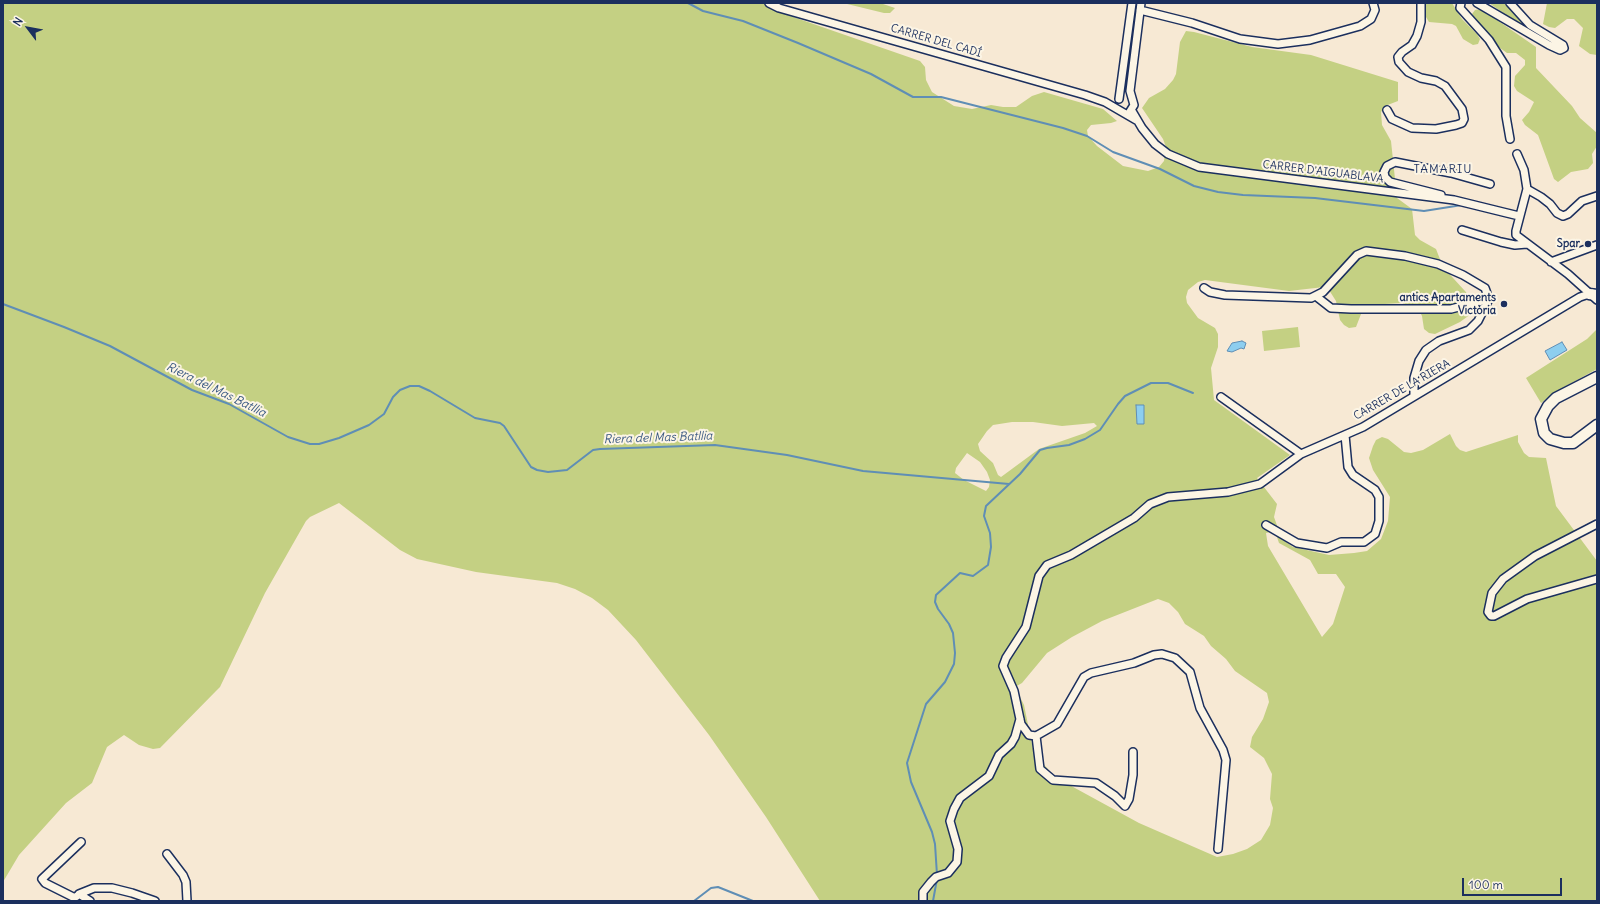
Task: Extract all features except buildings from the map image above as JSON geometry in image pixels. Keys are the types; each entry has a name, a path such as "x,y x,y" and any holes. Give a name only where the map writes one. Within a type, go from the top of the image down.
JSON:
{"street":[{"name":"CARRER DEL CADÍ","path":"769,3 779,8 1097,99 1108,101 1119,99"},
{"path":"1132,3 1117,106 1118,110 1129,112 1134,103 1130,91 1140,6 1240,39 1278,44 1310,40 1360,26 1371,19 1374,6"},
{"path":"1387,110 1392,119 1412,128 1436,129 1462,123 1464,119 1462,109 1445,86 1436,81 1421,78 1408,72 1399,62 1398,57 1412,45 1417,36 1421,22 1421,3"},
{"path":"1461,3 1460,8 1462,11 1489,40 1503,61 1507,75 1506,116 1510,139"},
{"path":"1477,3 1549,45 1560,50 1564,48 1563,45 1530,25 1510,3"},
{"path":"1119,99 1128,97 1134,103"},
{"name":"CARRER DEL CADÍ","path":"1097,99 1118,110"},
{"name":"CARRER D'AIGUABLAVA","path":"1129,112 1155,144 1168,154 1199,167 1411,196 1454,200 1519,216"},
{"path":"1517,154 1524,170 1527,189 1519,216 1516,234 1595,295"},
{"path":"1454,200 1390,182 1385,177 1384,172 1387,166 1395,162 1490,184"},
{"path":"1527,189 1541,197 1550,204 1557,213 1563,216 1568,214 1582,201 1597,196"},
{"path":"1462,230 1501,242 1515,245 1527,244"},
{"path":"1551,262 1597,245"},
{"path":"1204,288 1210,292 1224,295 1317,297 1357,255 1366,251 1412,257 1438,264 1463,275 1485,288 1489,299 1478,321 1469,330 1435,344 1426,350 1419,361 1414,378 1414,396"},
{"name":"CARRER DE LA RIERA","path":"1020,718 1014,691 1003,666 1006,658 1026,628 1039,576 1047,565 1070,555 1123,525 1134,518 1150,504 1168,497 1228,492 1253,486 1268,479 1301,454 1345,435 1414,396 1580,297 1595,295"},
{"path":"1317,297 1331,308 1351,309 1451,309 1489,299"},
{"path":"1597,377 1556,398 1548,406 1541,420 1544,433 1550,439 1564,443 1573,442 1597,426"},
{"path":"1221,397 1301,454"},
{"path":"1266,525 1297,543 1327,548 1341,542 1364,542 1375,534 1379,521 1379,497 1375,490 1353,475 1348,467 1345,435"},
{"path":"1597,524 1535,556 1503,579 1492,593 1488,612 1491,616 1494,616 1527,599 1597,579"},
{"path":"1020,718 1021,724 1028,735 1036,736 1057,724 1084,677 1092,673 1134,663 1154,655 1162,654 1175,658 1190,672 1200,708 1223,750 1226,760 1218,849"},
{"path":"923,901 923,892 930,882 936,877 948,873 957,862 958,849 950,821 954,809 960,798 989,776 999,755 1011,744 1015,737 1020,718"},
{"path":"1036,736 1040,769 1053,780 1096,783 1115,796 1125,806 1130,793 1133,752"},
{"path":"81,842 42,879 76,898 90,901"},
{"path":"167,854 183,875 186,882 185,900"},
{"path":"76,898 94,888 112,888 136,894 155,901"}],"green space":[{"path":"3,3 776,3 776,11 920,61 925,67 926,80 932,92 954,106 972,109 991,105 1016,107 1032,96 1044,92 1103,109 1117,121 1091,125 1087,130 1088,136 1097,146 1123,166 1148,171 1159,167 1164,161 1166,147 1163,139 1142,108 1149,98 1165,89 1173,80 1176,74 1180,42 1186,31 1252,47 1311,55 1398,82 1398,101 1385,106 1381,112 1382,125 1391,141 1397,198 1412,209 1415,235 1420,240 1436,249 1443,267 1475,302 1471,314 1460,322 1435,334 1429,333 1424,329 1422,316 1419,310 1414,306 1402,303 1368,305 1363,309 1356,327 1349,328 1340,320 1336,301 1329,290 1324,287 1289,291 1205,280 1198,282 1188,290 1186,297 1187,303 1198,318 1215,328 1218,334 1218,347 1211,368 1214,400 1290,455 1257,478 1277,504 1274,517 1280,534 1283,540 1293,547 1329,555 1354,553 1367,551 1381,539 1388,521 1390,497 1373,470 1369,458 1376,440 1382,437 1388,439 1404,452 1411,453 1423,450 1450,434 1456,446 1460,450 1466,452 1518,435 1518,442 1524,453 1529,457 1546,458 1556,506 1597,561 1597,901 820,901 766,817 709,735 636,640 608,610 592,598 575,589 557,583 476,572 417,559 400,550 339,503 310,517 306,521 265,593 220,687 160,748 153,749 139,745 124,735 107,747 92,783 66,803 19,855 3,882","holes":["1012,422 1033,422 1062,426 1094,423 1097,426 1085,433 1039,449 1001,477 998,475 993,463 980,451 978,444 993,425","967,453 980,462 987,472 990,480 989,487 986,491 964,480 955,473 956,468","1275,531 1279,543 1310,560 1318,574 1336,574 1345,587 1333,624 1322,637 1268,546 1266,533","1158,599 1169,603 1178,612 1185,624 1204,636 1211,646 1226,659 1235,671 1267,693 1269,702 1263,719 1252,737 1250,747 1264,758 1272,774 1270,799 1273,808 1270,825 1261,840 1247,849 1233,854 1217,857 1139,823 1064,782 1053,780 1048,769 1034,754 1024,705 1015,687 1022,683 1047,653 1072,637 1102,621"]},
{"path":"843,3 880,3 895,8 890,13 884,13"},
{"path":"1425,3 1452,3 1462,19 1477,34 1480,39 1478,44 1473,45 1463,39 1456,26 1452,24 1429,22 1426,17"},
{"path":"1489,3 1504,3 1539,34 1538,36 1526,29"},
{"path":"1547,3 1597,3 1597,55 1590,54 1579,46 1583,28 1574,19 1567,19 1555,28 1543,24"},
{"path":"1481,9 1536,47 1536,68 1572,106 1580,118 1597,133 1597,146 1592,154 1593,163 1588,169 1571,172 1558,182 1554,179 1538,135 1525,125 1522,120 1529,112 1534,102 1517,91 1514,86 1515,76 1525,65 1525,60 1516,53 1507,53 1500,48 1472,14 1475,10"},
{"path":"1298,327 1300,347 1264,351 1262,331"},
{"path":"1597,329 1597,369 1555,392 1541,403 1526,378 1587,339"}],"water":[{"path":"1242,341 1246,343 1244,349 1241,348 1232,352 1227,351 1232,343"},
{"path":"1562,342 1567,350 1550,360 1545,351"},
{"path":"1136,405 1144,405 1144,424 1137,424"}],"waterway":[{"path":"688,3 703,11 743,21 798,43 871,74 913,97 941,97 1063,128 1087,136 1113,152 1160,169 1194,186 1218,192 1243,195 1315,198 1424,211 1462,205"},
{"name":"Riera del Mas Batllia","path":"3,304 110,346 192,390 229,404 288,437 310,444 319,444 339,438 369,425 384,414 393,397 400,390 410,386 419,386 475,418 500,423 504,426 531,467 548,472 567,470 593,450 715,445 787,455 863,471 1009,484"},
{"path":"937,875 935,844 932,832 911,782 907,763 926,704 945,682 954,664 955,653 953,633 949,624 938,609 935,602 936,595 960,573 973,576 988,565 991,547 990,533 984,516 986,506 1020,474 1040,450 1069,445 1085,439 1100,430 1125,396 1151,383 1168,383 1193,393"},
{"path":"933,901 937,879"},
{"path":"694,901 711,888 718,887 753,901"}],"place":[{"name":"Spar","path":"1588,244"},
{"name":"antics Apartaments Victòria","path":"1504,304"}],"district":[{"name":"TAMARIU","path":"1443,170"}]}
